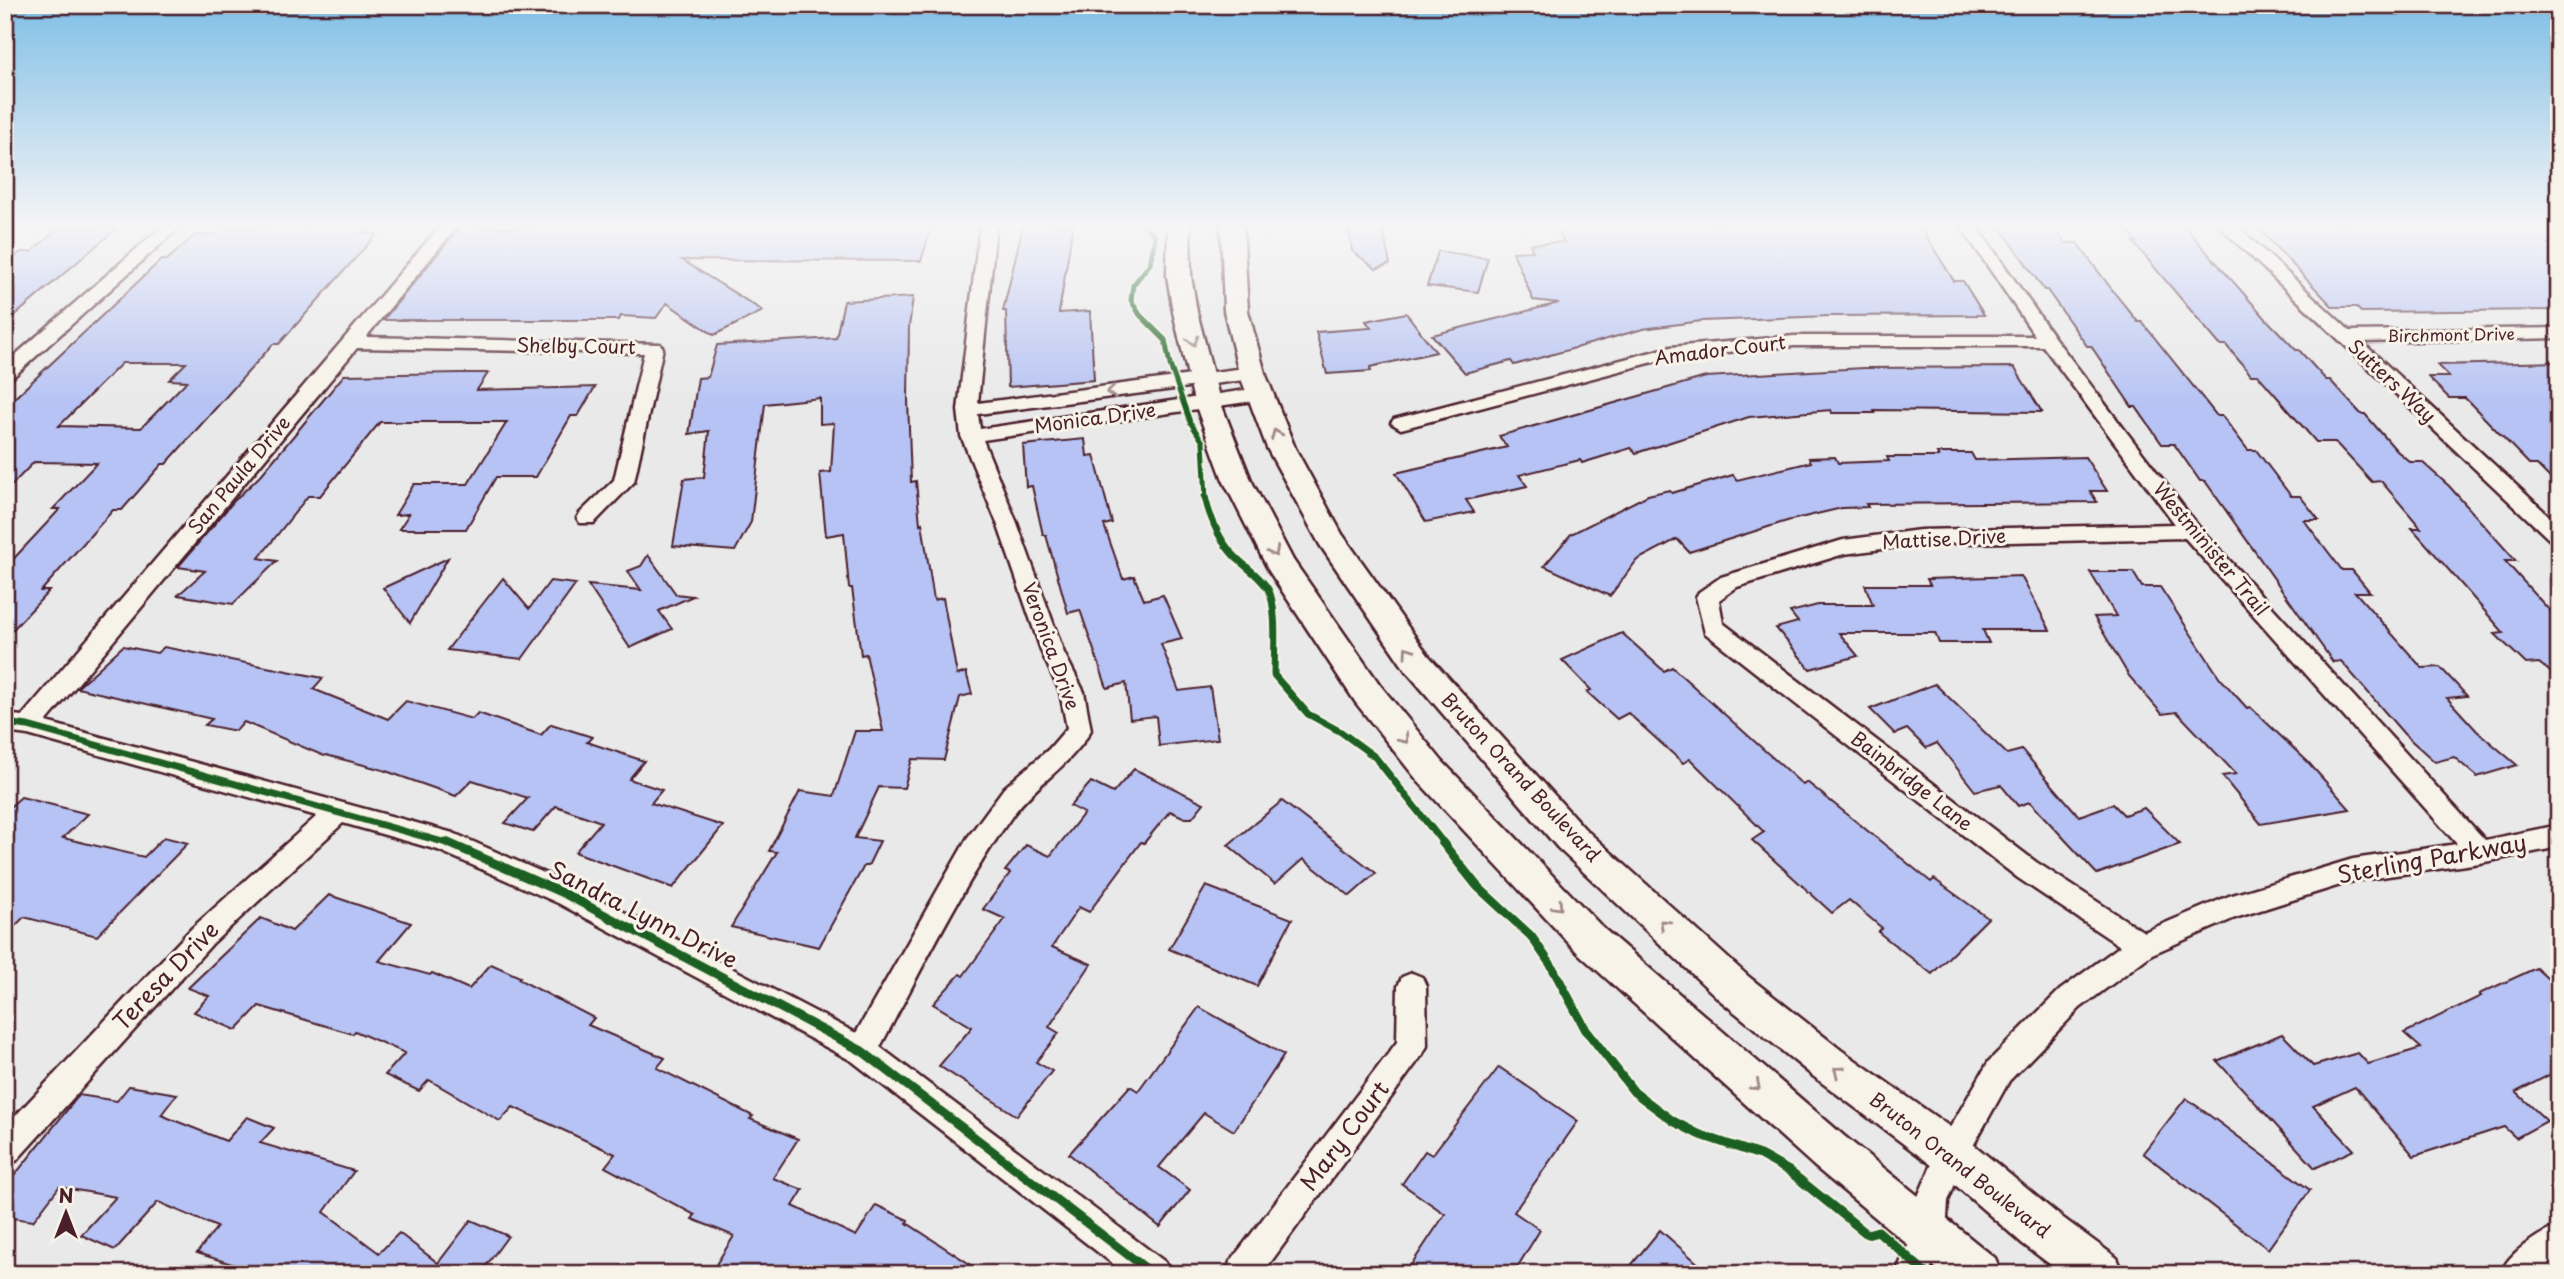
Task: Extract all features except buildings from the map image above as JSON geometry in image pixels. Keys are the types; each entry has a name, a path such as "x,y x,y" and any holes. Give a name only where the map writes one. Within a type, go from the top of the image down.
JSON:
{"main road":[{"path":"1180,285 1205,390 1237,480 1280,565 1368,694 1430,771 1591,940 1829,1151 1979,1274"},
{"name":"Bruton Orand Boulevard","path":"1235,285 1236,311 1256,384 1281,448 1330,538 1417,663 1571,838 1735,989 1827,1063 1952,1154 2039,1228 2101,1274"}],"street":[{"path":"5,374 106,285"},
{"name":"San Paula Drive","path":"17,725 399,285"},
{"name":"Veronica Drive","path":"862,1051 977,845 1013,795 1059,757 1079,730 1072,692 1053,653 1007,523 971,436 968,410 982,285"},
{"name":"Westminister Trail","path":"2009,285 2048,341 2191,531 2480,852"},
{"name":"Sutters Way","path":"2289,285 2559,537"},
{"name":"Birchmont Drive","path":"2344,337 2559,332"},
{"name":"Amador Court","path":"1401,424 1671,352 1794,341 2048,341"},
{"name":"Shelby Court","path":"350,342 654,348 624,482 587,518"},
{"name":"Monica Drive","path":"968,410 1256,384"},
{"name":"Monica Drive","path":"971,436 1205,390"},
{"name":"Mattise Drive","path":"1707,597 1729,582 1843,547 1920,537 2191,531"},
{"name":"Bainbridge Lane","path":"1707,597 1713,627 2027,870 2142,946"},
{"name":"Sandra Lynn Drive","path":"17,725 444,841 567,895 862,1051 1153,1274"},
{"name":"Teresa Drive","path":"5,1150 65,1080 202,936 338,812"},
{"name":"Sterling Parkway","path":"1930,1236 1933,1200 1952,1154 1999,1071 2070,999 2142,946 2229,908 2353,870 2480,852 2559,836"},
{"name":"Mary Court","path":"1242,1274 1412,1046 1412,986"},
{"path":"1911,1274 1930,1236"},
{"path":"2516,1274 2559,1241"}],"cycle path":[{"path":"1133,285 1131,300 1140,315 1165,340 1170,365 1190,422 1203,442 1205,496 1209,513 1230,551 1249,566 1269,591 1273,622 1274,675 1308,714 1341,732 1375,757 1477,886 1531,936 1551,965 1586,1030 1634,1092 1673,1121 1698,1134 1760,1155 1789,1171 1867,1234 1878,1231 1927,1274"},
{"path":"5,723 28,726 444,841 567,895 862,1051 1153,1274"}]}
